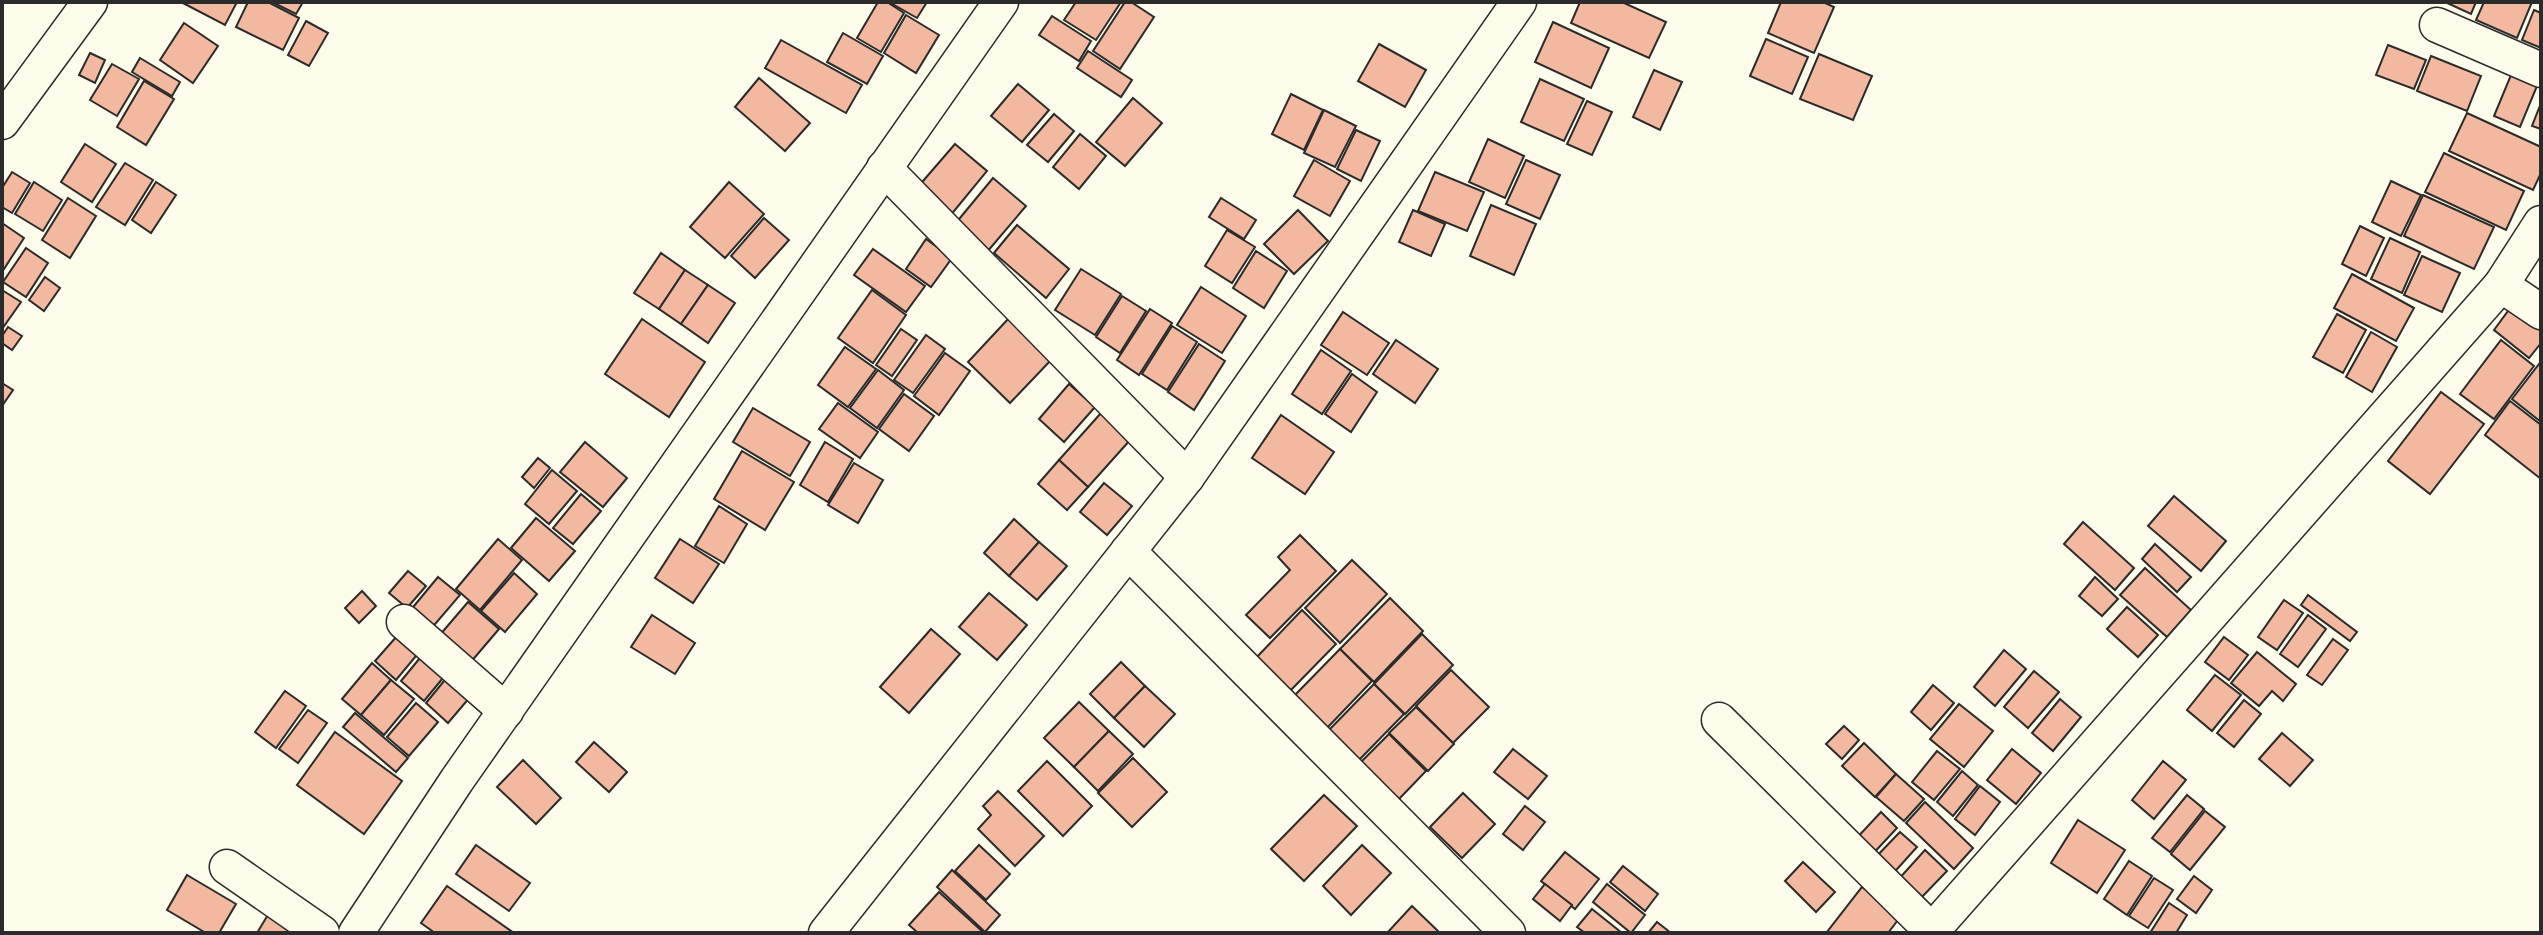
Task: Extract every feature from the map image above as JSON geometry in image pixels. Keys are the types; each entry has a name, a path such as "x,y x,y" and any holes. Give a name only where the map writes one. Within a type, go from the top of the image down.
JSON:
{"street":[{"path":"2,122 90,2"},
{"path":"356,933 506,711 1001,2"},
{"path":"826,933 1187,477 1519,2"},
{"path":"2437,25 2541,70"},
{"path":"884,168 1187,477"},
{"path":"1719,720 1931,932 2501,285 2541,223"},
{"path":"2501,285 2541,312"},
{"path":"1128,551 1508,933"},
{"path":"404,622 506,711"},
{"path":"227,867 322,933"}],"building":[{"path":"181,2 237,2 225,25"},
{"path":"248,2 268,2 299,18 283,50 236,27"},
{"path":"272,2 303,2 296,14"},
{"path":"878,2 887,2 904,13 881,52 857,38"},
{"path":"889,2 927,2 917,18"},
{"path":"1076,2 1121,2 1096,40 1064,20"},
{"path":"1125,2 1131,2 1154,17 1120,69 1093,51"},
{"path":"1580,2 1622,2 1666,22 1649,58 1571,23"},
{"path":"1781,2 1823,2 1834,7 1814,53 1768,33"},
{"path":"2445,2 2476,2 2471,14"},
{"path":"2484,2 2532,2 2517,38 2476,20"},
{"path":"2534,10 2541,13 2541,48 2522,40"},
{"path":"906,15 939,35 916,73 884,53"},
{"path":"1052,16 1091,41 1079,61 1039,35"},
{"path":"306,21 328,33 309,66 288,55"},
{"path":"1553,22 1609,48 1591,88 1535,62"},
{"path":"184,23 218,46 193,83 160,60"},
{"path":"843,33 883,56 867,84 827,62"},
{"path":"1766,39 1808,57 1792,94 1750,76"},
{"path":"781,40 862,85 846,113 765,68"},
{"path":"1379,44 1426,70 1405,107 1358,81"},
{"path":"2388,45 2426,60 2414,89 2376,75"},
{"path":"1088,51 1132,80 1121,97 1077,68"},
{"path":"90,53 105,60 95,83 79,75"},
{"path":"1819,54 1872,76 1853,120 1800,99"},
{"path":"2431,56 2481,76 2467,111 2417,91"},
{"path":"140,58 180,82 172,96 132,72"},
{"path":"112,64 139,79 117,116 90,100"},
{"path":"1654,70 1682,82 1660,130 1633,117"},
{"path":"2511,75 2537,86 2520,127 2494,116"},
{"path":"759,78 810,123 785,151 735,107"},
{"path":"1540,79 1584,99 1564,141 1521,122"},
{"path":"144,81 174,99 146,145 117,127"},
{"path":"1018,84 1049,110 1022,142 991,116"},
{"path":"1291,94 1323,110 1304,150 1272,134"},
{"path":"1133,98 1162,123 1125,166 1096,142"},
{"path":"1587,101 1612,112 1592,155 1567,144"},
{"path":"2541,103 2541,129 2532,126"},
{"path":"1324,110 1356,126 1335,167 1304,153"},
{"path":"2467,113 2541,147 2541,173 2533,190 2449,151"},
{"path":"1054,114 1074,131 1048,162 1027,145"},
{"path":"1356,130 1380,141 1361,181 1337,169"},
{"path":"1080,134 1106,156 1079,189 1053,167"},
{"path":"1488,139 1524,156 1505,198 1469,182"},
{"path":"85,144 116,164 92,202 61,182"},
{"path":"955,144 987,171 950,216 917,188"},
{"path":"2444,153 2524,191 2506,230 2425,192"},
{"path":"1314,160 1350,181 1330,216 1294,196"},
{"path":"1526,160 1560,175 1540,219 1506,204"},
{"path":"125,163 153,180 125,225 96,207"},
{"path":"12,172 30,183 12,213 2,207 2,188"},
{"path":"1435,172 1484,192 1467,231 1418,211"},
{"path":"993,178 1026,206 987,252 955,224"},
{"path":"2391,181 2421,195 2401,236 2372,222"},
{"path":"34,182 62,200 43,231 15,214"},
{"path":"156,182 176,195 151,233 132,220"},
{"path":"729,182 764,214 725,258 690,227"},
{"path":"2423,195 2494,227 2474,269 2404,236"},
{"path":"68,198 96,216 70,258 42,240"},
{"path":"1221,198 1256,220 1244,239 1209,217"},
{"path":"1491,205 1536,224 1514,275 1470,256"},
{"path":"1298,210 1328,241 1294,274 1264,244"},
{"path":"1413,210 1445,224 1431,256 1399,242"},
{"path":"764,218 789,240 755,278 731,256"},
{"path":"2,223 24,238 2,272"},
{"path":"1017,225 1069,269 1046,298 994,253"},
{"path":"2360,226 2384,238 2366,276 2342,264"},
{"path":"1227,230 1255,247 1232,283 1205,266"},
{"path":"2390,238 2420,252 2402,293 2371,279"},
{"path":"926,239 952,258 931,287 906,269"},
{"path":"26,248 48,263 26,297 3,282"},
{"path":"873,249 925,286 906,312 854,275"},
{"path":"1256,251 1287,271 1264,308 1233,288"},
{"path":"661,253 685,270 659,309 634,293"},
{"path":"2422,256 2460,273 2442,312 2404,295"},
{"path":"1081,269 1121,294 1095,335 1055,310"},
{"path":"685,270 708,285 681,324 659,309"},
{"path":"2352,274 2414,308 2396,341 2334,308"},
{"path":"45,277 60,288 44,311 29,300"},
{"path":"708,285 735,303 708,343 681,324"},
{"path":"1201,287 1246,316 1222,353 1177,325"},
{"path":"2,290 21,302 2,329"},
{"path":"872,290 906,315 873,363 838,338"},
{"path":"1122,296 1146,311 1120,353 1096,337"},
{"path":"2511,307 2541,331 2541,343 2529,358 2494,330"},
{"path":"1150,309 1172,323 1139,375 1117,360"},
{"path":"1343,312 1389,343 1367,375 1321,345"},
{"path":"2337,314 2366,330 2343,373 2313,357"},
{"path":"1009,318 1052,359 1010,403 968,362"},
{"path":"642,319 705,362 669,417 605,374"},
{"path":"1172,326 1197,342 1167,390 1142,374"},
{"path":"8,327 22,336 12,350 2,343 2,336"},
{"path":"901,329 917,340 892,376 876,365"},
{"path":"2371,332 2397,347 2372,392 2346,377"},
{"path":"926,335 945,349 913,393 894,380"},
{"path":"1396,340 1438,369 1415,403 1373,374"},
{"path":"2501,340 2534,366 2494,419 2460,394"},
{"path":"1199,344 1225,361 1194,410 1168,392"},
{"path":"845,347 876,369 848,407 818,385"},
{"path":"1321,350 1351,371 1322,414 1292,394"},
{"path":"945,353 970,371 939,415 914,396"},
{"path":"2541,365 2541,422 2512,399"},
{"path":"878,370 904,390 877,428 850,408"},
{"path":"1352,374 1377,392 1351,432 1325,414"},
{"path":"2,383 13,390 2,406"},
{"path":"1069,384 1095,407 1064,442 1039,419"},
{"path":"2441,392 2484,424 2430,494 2388,461"},
{"path":"904,394 934,416 909,451 879,429"},
{"path":"2510,401 2541,425 2541,479 2485,435"},
{"path":"838,403 878,432 860,458 819,429"},
{"path":"753,408 810,442 790,476 733,442"},
{"path":"1101,413 1131,439 1088,487 1059,460"},
{"path":"1281,415 1334,452 1305,494 1252,458"},
{"path":"585,442 627,478 603,507 560,472"},
{"path":"825,442 853,459 828,502 800,485"},
{"path":"742,451 794,482 765,530 714,499"},
{"path":"538,458 550,468 534,488 522,477"},
{"path":"1059,460 1088,487 1067,510 1038,484"},
{"path":"854,463 883,480 858,523 828,505"},
{"path":"552,470 577,491 549,524 525,504"},
{"path":"1104,483 1132,506 1107,535 1080,512"},
{"path":"581,494 601,511 573,544 553,528"},
{"path":"2174,496 2226,541 2201,571 2148,526"},
{"path":"719,506 747,524 724,563 695,546"},
{"path":"536,518 575,551 549,581 511,548"},
{"path":"1014,519 1039,542 1009,576 984,553"},
{"path":"2083,522 2134,568 2115,590 2064,544"},
{"path":"1300,535 1336,571 1270,638 1246,615 1290,570 1278,557"},
{"path":"498,539 522,560 480,610 456,589"},
{"path":"680,539 719,564 693,603 655,578"},
{"path":"1039,542 1067,566 1037,600 1009,576"},
{"path":"2155,544 2191,577 2177,592 2142,559"},
{"path":"1352,560 1387,594 1340,643 1305,608"},
{"path":"2145,568 2191,610 2167,637 2120,595"},
{"path":"408,571 426,586 407,608 389,593"},
{"path":"514,573 537,594 505,632 481,611"},
{"path":"438,577 460,595 430,630 409,612"},
{"path":"2095,577 2118,599 2102,616 2079,596"},
{"path":"362,591 376,606 359,623 345,608"},
{"path":"989,593 1027,625 997,660 959,627"},
{"path":"2308,595 2357,632 2350,641 2301,605"},
{"path":"1390,598 1423,631 1374,682 1340,649"},
{"path":"2284,600 2303,613 2277,650 2258,637"},
{"path":"468,602 499,629 470,663 439,636"},
{"path":"2127,607 2158,635 2138,657 2107,629"},
{"path":"1302,610 1336,644 1289,692 1255,659"},
{"path":"652,615 695,643 675,674 631,647"},
{"path":"2308,615 2326,629 2298,667 2280,654"},
{"path":"405,627 426,644 396,680 375,661"},
{"path":"931,629 960,654 909,713 880,687"},
{"path":"1422,634 1453,665 1405,714 1374,684"},
{"path":"2224,637 2248,655 2229,680 2205,662"},
{"path":"2333,639 2348,650 2322,685 2307,675"},
{"path":"429,647 452,667 424,701 401,681"},
{"path":"1340,649 1372,681 1327,728 1294,696"},
{"path":"2004,650 2026,669 1995,706 1974,687"},
{"path":"2257,652 2296,684 2283,701 2272,691 2259,706 2231,683"},
{"path":"1121,662 1145,686 1114,718 1090,694"},
{"path":"372,663 391,680 361,715 342,699"},
{"path":"453,670 476,690 448,723 426,703"},
{"path":"1451,670 1489,707 1453,743 1416,706"},
{"path":"2034,671 2059,692 2028,728 2004,707"},
{"path":"2215,675 2241,695 2212,731 2187,710"},
{"path":"391,680 414,699 384,735 361,715"},
{"path":"1374,684 1404,714 1359,760 1329,730"},
{"path":"1933,685 1954,703 1931,730 1911,712"},
{"path":"1145,686 1175,714 1144,747 1114,718"},
{"path":"285,691 306,706 276,748 255,732"},
{"path":"2060,699 2081,717 2053,751 2032,733"},
{"path":"2244,700 2261,714 2234,747 2217,733"},
{"path":"1079,702 1109,731 1074,767 1044,738"},
{"path":"416,703 438,722 409,756 387,737"},
{"path":"1959,704 1993,731 1964,767 1930,739"},
{"path":"1416,707 1454,744 1428,771 1389,733"},
{"path":"308,710 327,723 298,763 279,749"},
{"path":"355,713 408,758 396,772 343,727"},
{"path":"1844,726 1859,740 1842,759 1826,744"},
{"path":"1109,731 1133,754 1098,791 1074,767"},
{"path":"335,732 402,781 364,834 297,785"},
{"path":"2282,733 2313,760 2290,786 2259,759"},
{"path":"1389,734 1426,771 1399,799 1361,762"},
{"path":"594,742 627,772 609,792 576,762"},
{"path":"1864,743 1896,774 1875,797 1842,766"},
{"path":"1513,749 1547,776 1528,799 1494,772"},
{"path":"2012,749 2041,773 2016,804 1987,780"},
{"path":"1937,751 1960,769 1934,800 1912,782"},
{"path":"1133,758 1167,792 1132,827 1098,793"},
{"path":"523,760 561,798 536,824 497,787"},
{"path":"1047,761 1092,806 1063,836 1018,791"},
{"path":"2163,761 2186,780 2154,819 2132,800"},
{"path":"1962,771 1978,785 1953,816 1937,802"},
{"path":"1896,774 1924,799 1904,821 1876,797"},
{"path":"1980,786 2000,802 1975,835 1955,819"},
{"path":"998,791 1044,836 1015,866 978,829 991,815 983,806"},
{"path":"1463,793 1495,824 1462,858 1430,827"},
{"path":"1324,795 1357,826 1304,881 1271,849"},
{"path":"2187,795 2204,809 2170,852 2152,838"},
{"path":"1925,802 1973,848 1954,869 1906,823"},
{"path":"1525,806 1545,822 1523,850 1503,834"},
{"path":"2205,811 2225,827 2190,870 2171,854"},
{"path":"1881,812 1897,828 1869,858 1853,842"},
{"path":"2078,820 2125,850 2097,893 2051,863"},
{"path":"1900,832 1917,847 1889,878 1872,861"},
{"path":"476,845 530,883 509,911 456,874"},
{"path":"979,845 1010,874 986,900 955,871"},
{"path":"1362,845 1391,873 1351,915 1323,886"},
{"path":"1925,850 1947,871 1918,901 1897,881"},
{"path":"1565,852 1599,879 1575,909 1541,881"},
{"path":"2129,861 2152,876 2127,915 2104,899"},
{"path":"1803,862 1835,892 1816,912 1785,881"},
{"path":"1623,866 1658,894 1645,911 1610,882"},
{"path":"952,870 1000,915 985,932 937,887"},
{"path":"187,875 236,904 219,933 206,933 167,910"},
{"path":"2194,876 2212,890 2196,913 2177,899"},
{"path":"2154,878 2173,890 2148,928 2129,916"},
{"path":"1545,884 1572,905 1560,921 1533,899"},
{"path":"1607,884 1645,915 1631,933 1593,902"},
{"path":"447,886 514,933 435,933 421,923"},
{"path":"1862,887 1901,916 1888,933 1827,932"},
{"path":"939,892 984,933 918,933 909,925"},
{"path":"2169,903 2187,915 2176,933 2150,933"},
{"path":"1412,906 1440,933 1387,933"},
{"path":"1592,909 1622,933 1585,933 1577,927"},
{"path":"269,913 304,933 257,933"},
{"path":"1657,922 1671,933 1648,933"}]}
